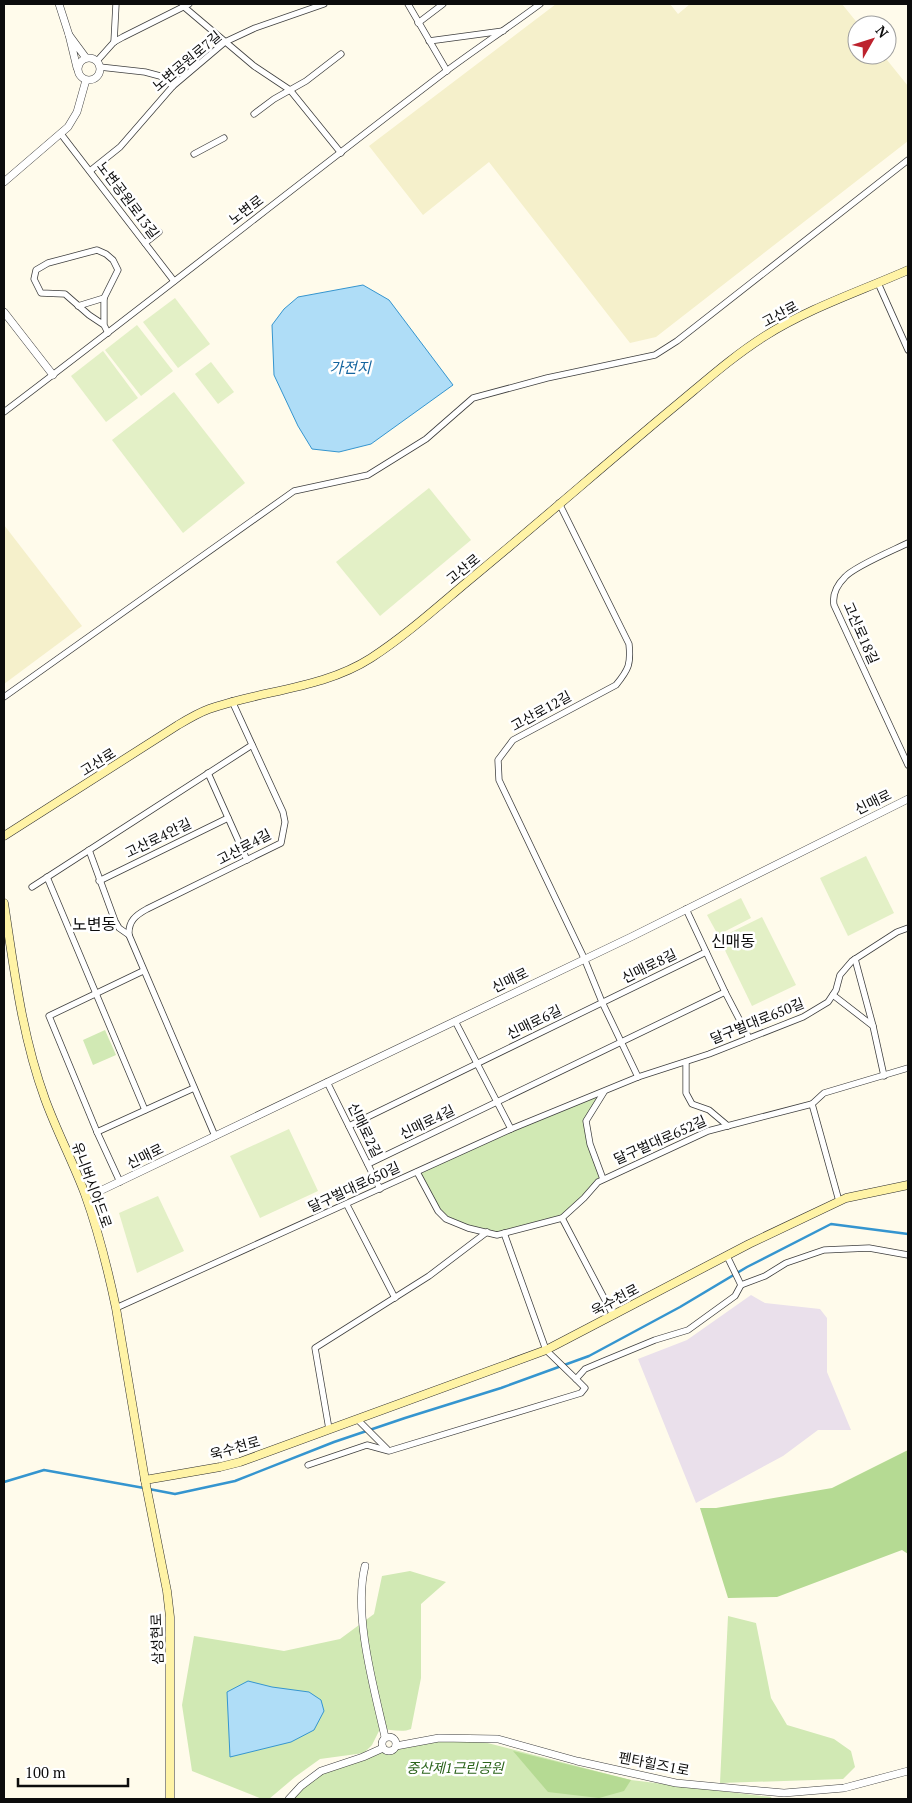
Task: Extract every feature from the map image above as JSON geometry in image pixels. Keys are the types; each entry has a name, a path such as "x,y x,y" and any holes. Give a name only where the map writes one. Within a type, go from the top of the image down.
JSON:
{"main road":[{"name":"고산로","path":"4,836 207,709 232,701 327,679 358,666 402,635 724,366 765,336 813,311 908,270"},
{"name":"유니버시아드로","path":"4,903 11,959 33,1058 45,1100 85,1194 111,1284 145,1480"},
{"name":"욱수천로","path":"145,1480 240,1462 546,1350 727,1256 846,1198 908,1185"},
{"name":"삼성현로","path":"145,1480 167,1591 170,1617 170,1799"}],"street":[{"path":"59,4 78,72 86,80 97,77 98,64 114,42 186,5 224,42 254,66 290,90 341,153"},
{"path":"114,42 116,4"},
{"name":"노변공원로7길","path":"90,171 120,147 173,86 224,42 255,28 324,4"},
{"path":"408,4 447,71"},
{"path":"418,23 443,4"},
{"name":"노변로","path":"4,412 447,71 540,4"},
{"path":"429,41 505,31"},
{"path":"69,35 86,58"},
{"path":"254,114 274,99 306,81 341,54"},
{"path":"78,72 80,62 90,57 98,64 160,76 173,86"},
{"path":"4,182 68,127 77,112 86,80"},
{"name":"노변공원로13길","path":"61,134 174,281"},
{"path":"194,154 224,138"},
{"path":"4,697 294,491 368,475 426,439 473,398 547,378 655,355 684,335 908,160"},
{"path":"145,243 159,232"},
{"path":"104,324 89,315 65,294 41,292 34,279 36,270 48,263 97,250 113,260 118,270 104,298 104,324 108,333"},
{"path":"878,284 908,350"},
{"path":"78,306 104,298"},
{"path":"4,312 53,376"},
{"name":"고산로12길","path":"559,503 629,644 631,659 627,672 616,684 513,740 498,760 498,772 499,780 584,958"},
{"name":"고산로18길","path":"908,543 846,575 839,584 833,598 834,605 908,765"},
{"name":"고산로4길","path":"129,935 130,924 139,914 281,843 285,822 283,812 232,701"},
{"name":"고산로4안길","path":"32,887 252,745"},
{"path":"208,773 247,860"},
{"name":"신매로","path":"85,1194 102,1190 120,1182 686,909 908,799"},
{"name":"고산로4안길","path":"99,881 228,818"},
{"path":"89,850 115,921 119,928 129,935 215,1136"},
{"path":"47,877 94,994 145,1110"},
{"path":"686,909 725,992 750,1038"},
{"name":"달구벌대로650길","path":"116,1308 511,1129 638,1077 686,1062 803,1017 818,1008 833,995 840,975 855,959 897,932 908,928"},
{"name":"신매로8길","path":"602,1002 706,952"},
{"path":"584,958 602,1002 638,1077"},
{"path":"855,959 884,1076"},
{"path":"94,994 143,971"},
{"path":"496,1102 725,992"},
{"name":"신매로","path":"94,994 48,1016 120,1182"},
{"path":"833,995 873,1026"},
{"name":"신매로6길","path":"477,1064 602,1002"},
{"path":"455,1021 511,1129"},
{"path":"686,1062 686,1093 692,1104 709,1110 728,1126"},
{"path":"349,1126 477,1064"},
{"name":"달구벌대로652길","path":"417,1172 438,1211 446,1219 468,1228 497,1234 504,1233 562,1218 598,1182 708,1131 812,1104 824,1093 908,1068"},
{"name":"신매로2길","path":"327,1082 380,1189"},
{"path":"97,1132 194,1088"},
{"path":"603,1180 590,1144 586,1122 605,1091"},
{"name":"신매로4길","path":"368,1164 496,1102"},
{"path":"812,1104 840,1201"},
{"path":"346,1205 395,1298"},
{"path":"562,1218 614,1315"},
{"path":"329,1429 315,1348 430,1276 487,1232"},
{"path":"308,1465 367,1445 389,1450 581,1393 585,1388 546,1350 504,1233"},
{"path":"576,1379 585,1369 655,1340 688,1330 736,1296 742,1285 765,1276 786,1262 824,1250 869,1248 908,1255"},
{"path":"727,1256 742,1285"},
{"path":"357,1419 389,1450"},
{"path":"365,1566 362,1580 361,1609 368,1660 385,1737 382,1743 383,1748"},
{"path":"383,1748 391,1751 396,1746 396,1741 393,1737 385,1737"},
{"name":"펜타힐즈1로","path":"396,1746 439,1738 498,1740 577,1761 676,1783 784,1793 844,1788 908,1771"},
{"path":"289,1799 301,1786 321,1771 383,1748"}],"shaded area":[{"path":"556,4 670,4 678,14 690,4 842,4 851,15 847,15 847,65 891,65 908,86 908,141 656,337 630,343 489,162 423,215 369,146"},
{"path":"4,525 82,626 4,684"},
{"path":"751,1295 765,1303 820,1309 827,1318 827,1372 851,1430 818,1430 783,1456 696,1503 638,1359 687,1340"}],"green space":[{"path":"175,298 210,344 178,368 143,322"},
{"path":"137,325 173,371 141,396 105,350"},
{"path":"103,351 138,398 106,422 71,376"},
{"path":"211,362 234,392 218,404 195,374"},
{"path":"174,392 245,483 183,533 112,440"},
{"path":"429,488 471,540 380,616 336,562"},
{"path":"866,856 894,913 848,936 820,878"},
{"path":"741,898 751,918 718,935 707,915"},
{"path":"762,917 796,985 752,1006 719,938"},
{"path":"105,1030 116,1055 93,1065 83,1040"},
{"path":"599,1093 586,1122 602,1176 562,1218 497,1235 446,1219 417,1172"},
{"path":"289,1129 318,1191 260,1218 230,1156"},
{"path":"158,1196 184,1251 137,1273 119,1213"},
{"path":"908,1450 908,1554 902,1550 777,1597 728,1598 700,1508 716,1508 832,1488"},
{"path":"410,1571 446,1582 421,1604 421,1678 411,1729 400,1731 380,1729 372,1745 364,1753 320,1759 269,1799 262,1799 192,1771 182,1705 194,1636 284,1651 340,1639 374,1614 382,1576"},
{"path":"728,1616 756,1623 771,1698 787,1725 834,1739 851,1751 855,1767 843,1779 720,1783"},
{"name":"중산제1근린공원","path":"468,1738 631,1780 771,1797 772,1799 290,1799 321,1771 383,1748"},
{"path":"513,1751 631,1780 624,1791 599,1798 548,1792"}],"water":[{"name":"가전지","path":"363,285 389,300 453,385 371,444 339,452 312,449 298,426 274,375 272,325 284,309 298,297"},
{"path":"248,1681 272,1687 309,1692 321,1700 324,1711 314,1730 291,1742 230,1757 227,1692"}],"waterway":[{"path":"149,1489 175,1494 235,1481 334,1442 501,1388 589,1356 680,1307 747,1267 831,1224 908,1234"},
{"path":"4,1482 44,1470 144,1488"}],"district":[{"name":"노변동","path":"94,924"},
{"name":"신매동","path":"733,941"}]}
